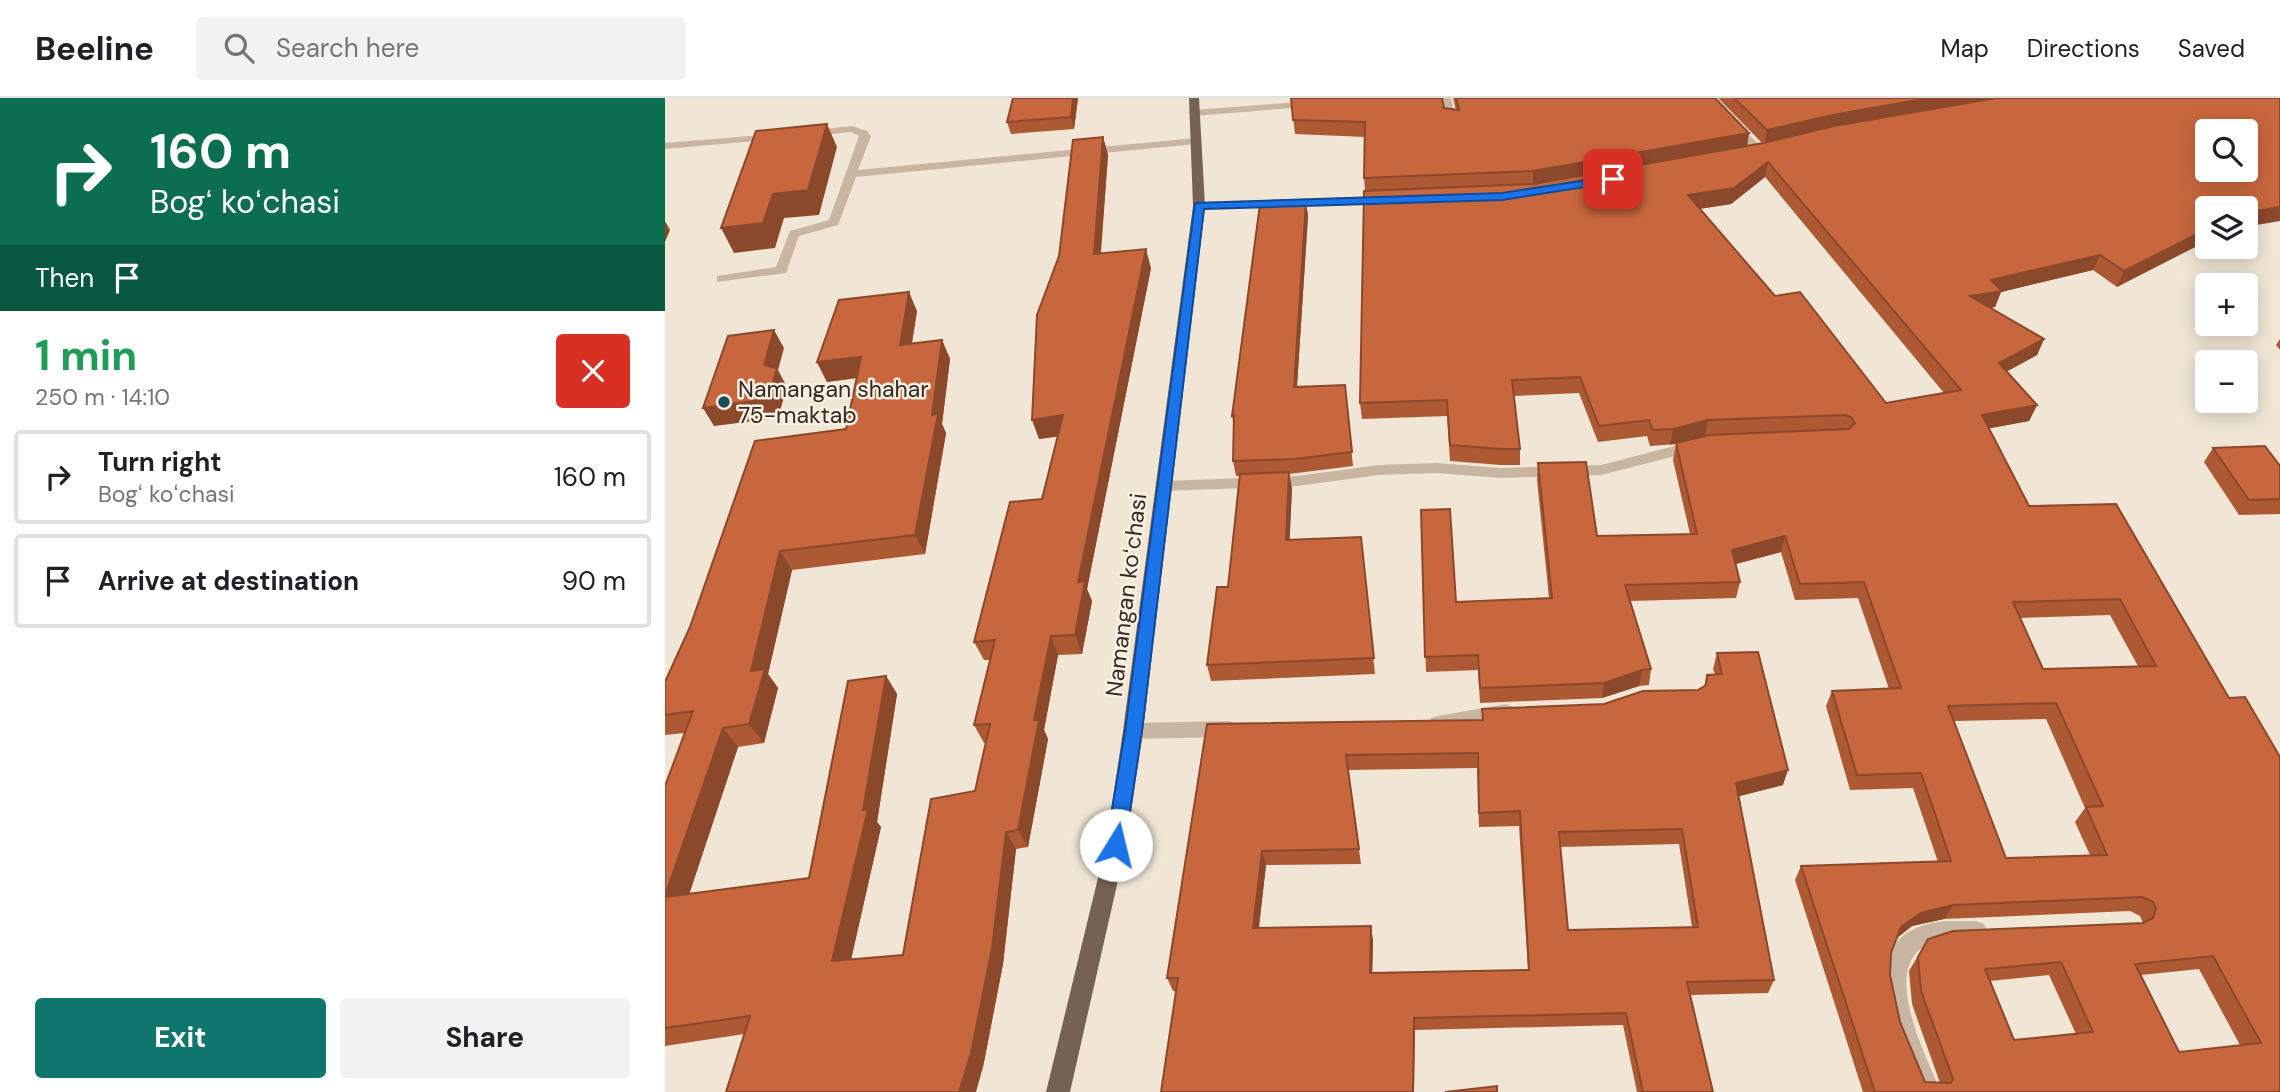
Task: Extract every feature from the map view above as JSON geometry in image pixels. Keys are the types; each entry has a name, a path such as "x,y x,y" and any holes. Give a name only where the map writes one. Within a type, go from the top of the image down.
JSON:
{"main road":[{"name":"Namangan koʻchasi","path":"1058,1092 1116,845 1133,731 1199,206 1194,106"}],"street":[{"path":"1446,98 1453,122"},
{"path":"1708,98 1766,150 1747,154"},
{"path":"1194,106 1329,103"},
{"path":"722,279 782,270 794,234 834,222 865,136 852,130 799,134"},
{"path":"665,146 786,136"},
{"path":"851,174 1196,141"},
{"path":"1199,206 1400,200"},
{"path":"1164,486 1297,481 1379,470 1436,468 1501,473 1601,470 1648,460 1679,449 1718,444"},
{"path":"1423,724 1458,721 1477,714 1526,711"},
{"path":"1133,731 1244,729"},
{"path":"1929,1092 1900,1013 1893,983 1896,965 1904,950 1917,938 1944,932 2002,930"}],"building":[{"path":"1013,98 1073,98 1071,117 1007,122"},
{"path":"1291,98 1442,98 1444,108 1459,110 1456,98 1715,98 1749,133 1533,171 1364,178 1365,122 1293,120"},
{"path":"1734,98 1929,98 1767,130"},
{"path":"1996,98 2280,98 2280,207 2258,211 2258,196 2195,196 2195,235 2124,271 2100,255 1991,280 2002,291 1970,296 2044,339 1999,363 2037,405 1982,415 2029,506 2116,504 2229,698 2245,697 2280,757 2280,1092 1875,1092 1801,866 1951,861 1921,773 1857,775 1832,691 1901,688 1864,582 1800,584 1785,536 1732,550 1740,582 1625,585 1651,669 1604,683 1480,688 1478,655 1425,657 1421,510 1450,509 1456,602 1552,598 1538,463 1586,462 1597,536 1697,534 1676,443 1709,435 1849,429 1855,423 1851,417 1844,415 1708,420 1673,429 1653,430 1649,420 1599,426 1580,377 1512,380 1520,449 1501,449 1450,445 1447,400 1360,403 1364,191 1534,184 1763,143 1834,126","holes":["1768,162 1961,390 1886,403 1800,292 1775,296 1688,195 1734,188","2120,599 2156,666 2043,669 2013,602","2056,703 2103,806 2086,807 2107,855 2006,858 1948,706","2142,897 2153,902 2156,909 2153,918 2143,923 1953,931 1928,939 1918,957 1921,991 1953,1079 1951,1083 1925,1082 1900,1022 1890,975 1891,953 1901,927 1921,913 1953,905","2213,956 2261,1043 2179,1052 2135,964","2061,962 2093,1032 2014,1040 1985,969"]},
{"path":"827,124 808,190 773,194 763,223 721,228 756,131"},
{"path":"1103,137 1094,254 1146,249 1078,582 1085,581 1075,635 1051,636 1034,720 1039,720 1018,830 1006,832 992,948 971,1053 959,1092 726,1092 750,1016 665,1028 665,897 809,878 848,681 886,676 863,810 868,809 832,961 903,955 931,799 975,791 990,724 974,725 995,640 974,642 1010,502 1042,499 1063,415 1032,420 1037,315 1059,256 1073,140"},
{"path":"1306,203 1294,387 1345,385 1352,452 1295,459 1233,461 1234,415 1232,416 1260,204"},
{"path":"909,292 900,345 942,340 932,415 938,414 915,535 780,551 751,671 765,669 749,724 723,728 665,896 665,786 693,711 665,715 665,682 690,627 755,441 846,429 861,357 817,362 839,300"},
{"path":"774,330 764,365 777,368 768,399 703,408 728,336"},
{"path":"2265,446 2280,466 2280,499 2249,500 2213,448"},
{"path":"1289,472 1286,540 1361,537 1374,658 1207,665 1217,587 1228,587 1240,474"},
{"path":"1758,652 1788,770 1736,783 1774,980 1687,982 1713,1092 1643,1092 1626,1013 1414,1018 1413,1092 1161,1092 1178,978 1167,978 1207,724 1483,720 1482,709 1604,704 1643,691 1698,690 1706,685 1707,675 1722,674 1717,653","holes":["1478,753 1479,813 1520,811 1529,970 1370,973 1371,926 1253,928 1262,851 1359,849 1346,755","1682,829 1698,927 1568,930 1559,832"]},
{"path":"1497,1086 1497,1092 1445,1092"}],"place":[{"name":"Namangan shahar 75-maktab","path":"724,402"}],"route":[{"path":"1116,845 1133,731 1199,206 1502,196 1613,179"}]}
